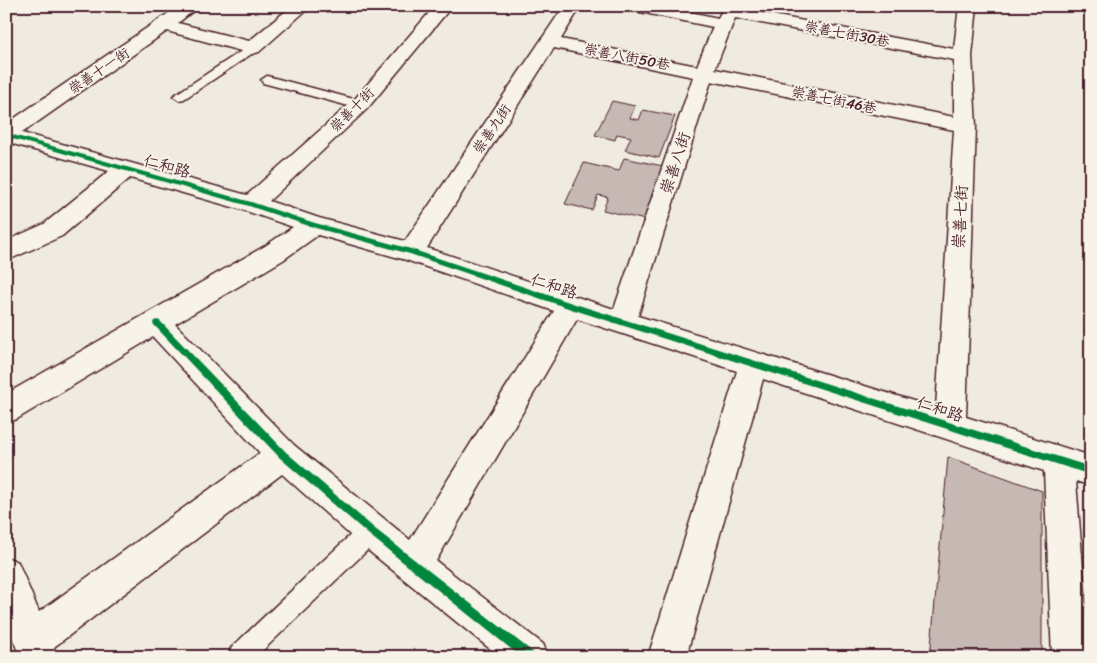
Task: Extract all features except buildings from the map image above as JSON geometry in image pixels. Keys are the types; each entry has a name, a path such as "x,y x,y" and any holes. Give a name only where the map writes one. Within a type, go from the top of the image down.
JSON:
{"street":[{"name":"崇善十一街","path":"6,135 191,6"},
{"path":"166,25 252,48 303,6"},
{"name":"崇善十街","path":"251,204 360,105 444,6"},
{"name":"崇善九街","path":"411,252 573,6"},
{"name":"崇善七街30巷","path":"634,6 728,14 963,56"},
{"name":"崇善七街","path":"950,427 965,126 963,56 968,6"},
{"name":"崇善八街","path":"623,322 704,73 728,14"},
{"name":"崇善八街50巷","path":"550,42 704,73"},
{"name":"崇善七街46巷","path":"704,73 965,126"},
{"name":"仁和路","path":"6,135 251,204 314,225 411,252 571,306 1075,466"},
{"path":"6,252 53,230 126,169"},
{"path":"6,410 274,253 314,225"},
{"path":"415,564 571,306"},
{"path":"157,322 283,455 371,531 415,564 523,655"},
{"path":"667,657 753,364"},
{"path":"6,574 35,648 283,455"},
{"path":"1071,657 1075,466"}],"lane":[{"path":"179,96 252,48"},
{"path":"267,80 360,105"},
{"path":"239,656 371,531"}],"cycle path":[{"path":"6,135 251,204 314,225 411,252 571,306 1091,471"},
{"path":"157,323 283,455 371,531 530,657"}]}
